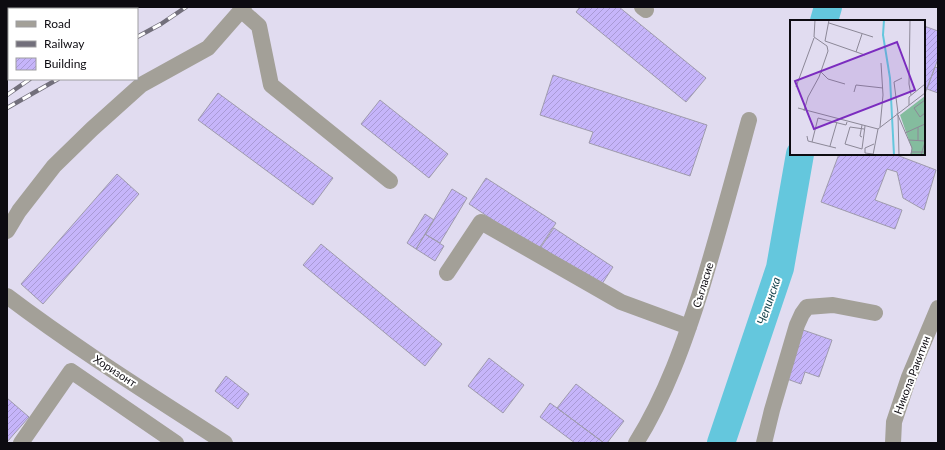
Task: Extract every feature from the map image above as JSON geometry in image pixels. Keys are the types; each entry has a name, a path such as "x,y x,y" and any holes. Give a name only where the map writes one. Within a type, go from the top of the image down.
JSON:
{"street":[{"path":"7,231 19,211 54,166 92,129 142,85 208,48 242,9 259,26 271,85 390,181"},
{"name":"Съгласие","path":"636,443 668,382 689,327 714,250 749,120"},
{"path":"447,273 481,222 621,302 689,327"},
{"name":"Хоризонт","path":"7,296 91,355 225,443"},
{"path":"764,443 772,410 797,326 807,307 833,305 875,313"},
{"name":"Никола Ракитин","path":"893,443 894,422 909,377 938,308"},
{"path":"21,443 71,371 176,443"}],"building":[{"path":"580,7 619,7 706,78 686,102 576,12"},
{"path":"925,26 938,31 938,59 925,93"},
{"path":"935,67 938,68 938,93 927,89"},
{"path":"553,75 707,125 690,176 589,143 593,132 540,115"},
{"path":"218,93 333,178 313,205 198,120"},
{"path":"380,100 448,154 429,178 361,124"},
{"path":"839,155 897,155 936,170 924,210 903,198 897,172 887,169 875,200 902,210 895,229 821,202"},
{"path":"117,174 139,194 43,304 21,284"},
{"path":"486,178 556,223 538,250 469,204"},
{"path":"452,189 467,198 440,243 425,234"},
{"path":"425,214 434,220 416,249 407,243"},
{"path":"554,228 613,267 600,287 541,247"},
{"path":"425,234 444,246 435,261 416,249"},
{"path":"321,244 442,344 425,366 303,265"},
{"path":"803,330 832,340 819,377 805,372 801,384 787,379"},
{"path":"489,358 524,385 503,413 468,386"},
{"path":"226,376 249,394 238,409 215,391"},
{"path":"576,384 624,421 607,443 604,443 557,408"},
{"path":"7,398 29,417 7,442"},
{"path":"550,403 604,443 575,443 540,417"}],"waterway":[{"name":"Чепинска","path":"824,20 828,7"},
{"name":"Чепинска","path":"721,443 780,268 800,155"}],"railway":[{"path":"138,36 161,24 186,7"},
{"path":"7,95 29,80"},
{"path":"7,108 56,80"}]}
